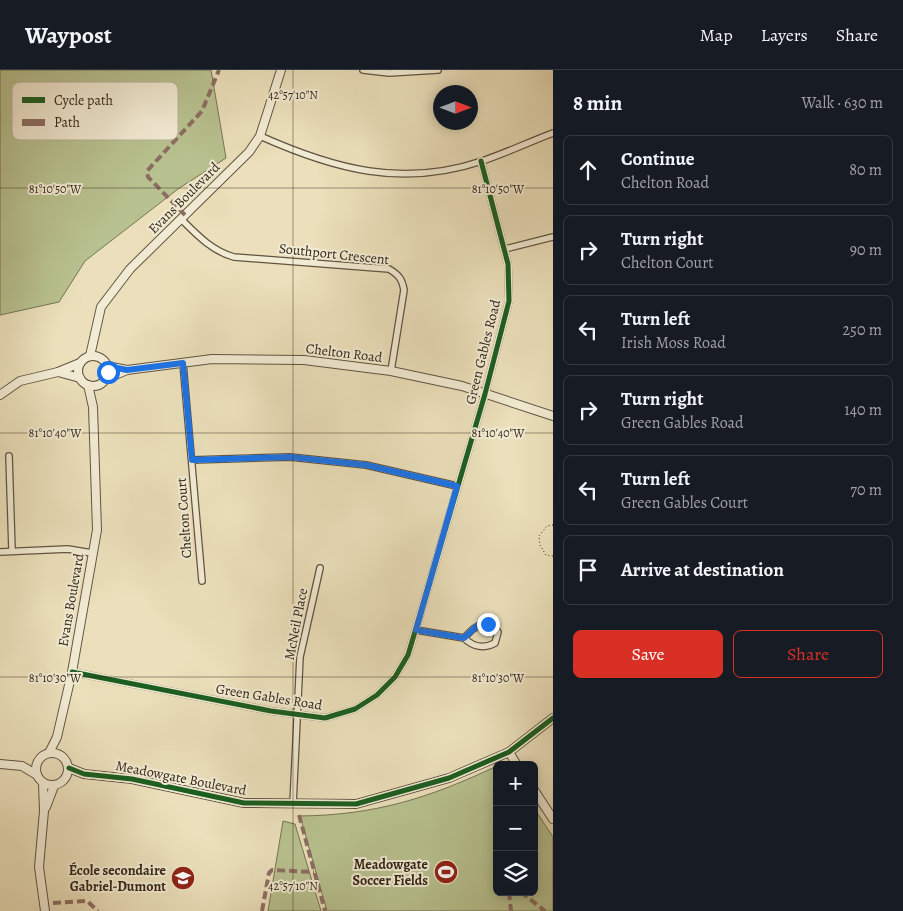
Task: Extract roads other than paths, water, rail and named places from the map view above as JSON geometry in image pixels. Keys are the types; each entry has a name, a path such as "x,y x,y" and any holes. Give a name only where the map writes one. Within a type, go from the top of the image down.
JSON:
{"street":[{"name":"Evans Boulevard","path":"90,356 101,307 130,269 249,152 260,136 281,70"},
{"path":"364,70 438,70"},
{"path":"260,136 300,154 357,171 397,174 444,170 481,161 553,133"},
{"name":"Green Gables Road","path":"72,672 325,718 355,709 377,695 395,676 404,662 416,630 485,394 509,301 508,264 505,249 481,161"},
{"name":"Southport Crescent","path":"181,219 211,247 220,253 234,257 388,269 397,274 402,279 404,290 391,371"},
{"path":"505,249 553,237"},
{"path":"58,372 80,378 92,386 106,379 107,366 101,358 93,338"},
{"path":"0,395 20,381 58,372 80,363 90,356 101,358"},
{"name":"Chelton Road","path":"106,379 127,370 212,359 304,360 391,371 462,386 553,416"},
{"path":"80,363 78,370 80,378"},
{"name":"Chelton Court","path":"183,363 202,581"},
{"name":"Chelton Road","path":"107,366 127,370"},
{"name":"Evans Boulevard","path":"50,753 57,737 72,672 97,530 92,386"},
{"path":"9,456 12,550"},
{"path":"192,460 290,457 366,465 457,486"},
{"path":"0,552 68,549 92,552"},
{"name":"McNeil Place","path":"293,804 300,656 320,568"},
{"path":"416,630 464,638 470,644 489,646 495,642 498,632 492,625 484,623 473,628 464,638"},
{"name":"Meadowgate Boulevard","path":"69,768 84,774 132,779 244,803 356,804 449,778 509,752 553,718"},
{"name":"Evans Boulevard","path":"57,737 58,754"},
{"path":"509,752 515,761"},
{"path":"0,764 22,766 50,753 58,754 65,760 69,768 67,778 54,786 44,812"},
{"path":"37,775 38,760"},
{"path":"22,766 37,775 43,783 44,812 39,868 44,911"},
{"name":"Meadowgate Boulevard","path":"67,778 84,774"},
{"path":"43,783 54,786"},
{"path":"538,796 553,819"}],"place":[{"name":"Meadowgate Soccer Fields","path":"446,872"},
{"name":"École secondaire Gabriel-Dumont","path":"183,878"}]}
